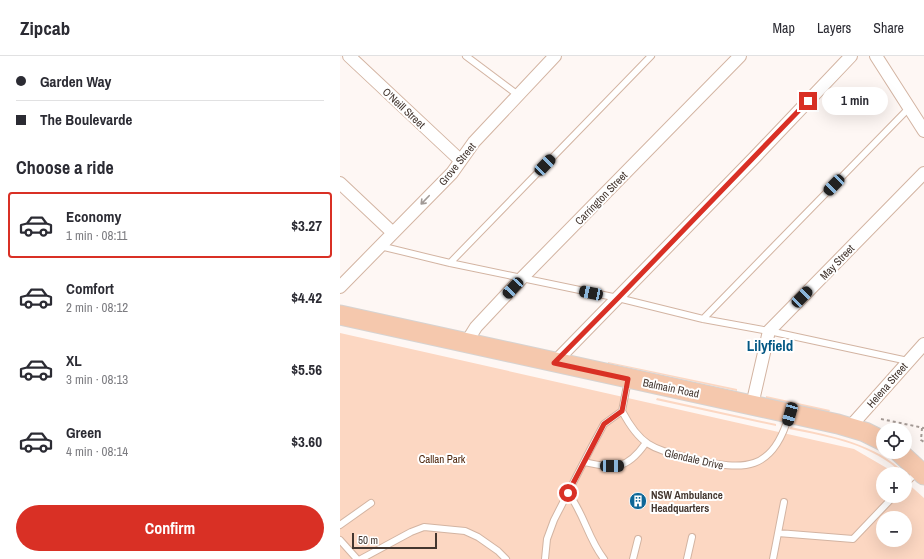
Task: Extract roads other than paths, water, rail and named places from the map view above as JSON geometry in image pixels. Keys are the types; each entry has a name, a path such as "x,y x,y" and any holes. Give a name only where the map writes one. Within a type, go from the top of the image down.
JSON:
{"main road":[{"name":"Balmain Road","path":"340,314 554,363 850,427 876,438"},
{"path":"907,459 921,472"}],"street":[{"name":"O'Neill Street","path":"349,56 460,160"},
{"name":"Grove Street","path":"340,287 452,173 460,160 554,56"},
{"name":"Carrington Street","path":"466,343 476,327 522,278 740,56"},
{"path":"554,363 851,56"},
{"path":"876,56 924,131"},
{"name":"May Street","path":"769,331 924,173"},
{"path":"340,183 393,233"},
{"path":"752,405 769,331"},
{"name":"Helena Street","path":"850,427 924,344"}],"lane":[{"path":"466,56 518,95"},
{"path":"450,263 651,56"},
{"path":"703,319 910,108"},
{"path":"380,246 450,263 618,298 703,319 769,331 908,362"},
{"path":"545,559 547,539 584,462 604,424 622,411 628,379"},
{"name":"Glendale Drive","path":"622,411 635,433 645,444 658,450 720,465 746,466 761,460 781,440 790,414"},
{"path":"584,462 601,465 624,466 632,460 645,444"},
{"path":"912,479 921,472"},
{"path":"568,493 577,506 596,550 604,559"},
{"path":"773,559 784,502"},
{"path":"340,525 371,503"},
{"path":"778,533 853,538 887,503"},
{"path":"362,559 424,526 465,531 478,537 498,551 506,559"},
{"path":"687,559 692,537"},
{"path":"633,559 638,539"},
{"path":"340,540 356,558"},
{"path":"348,559 356,558"}],"place":[{"name":"NSW Ambulance Headquarters","path":"638,501"}],"district":[{"name":"Lilyfield","path":"770,345"}],"park label":[{"name":"Callan Park","path":"442,459"}]}
